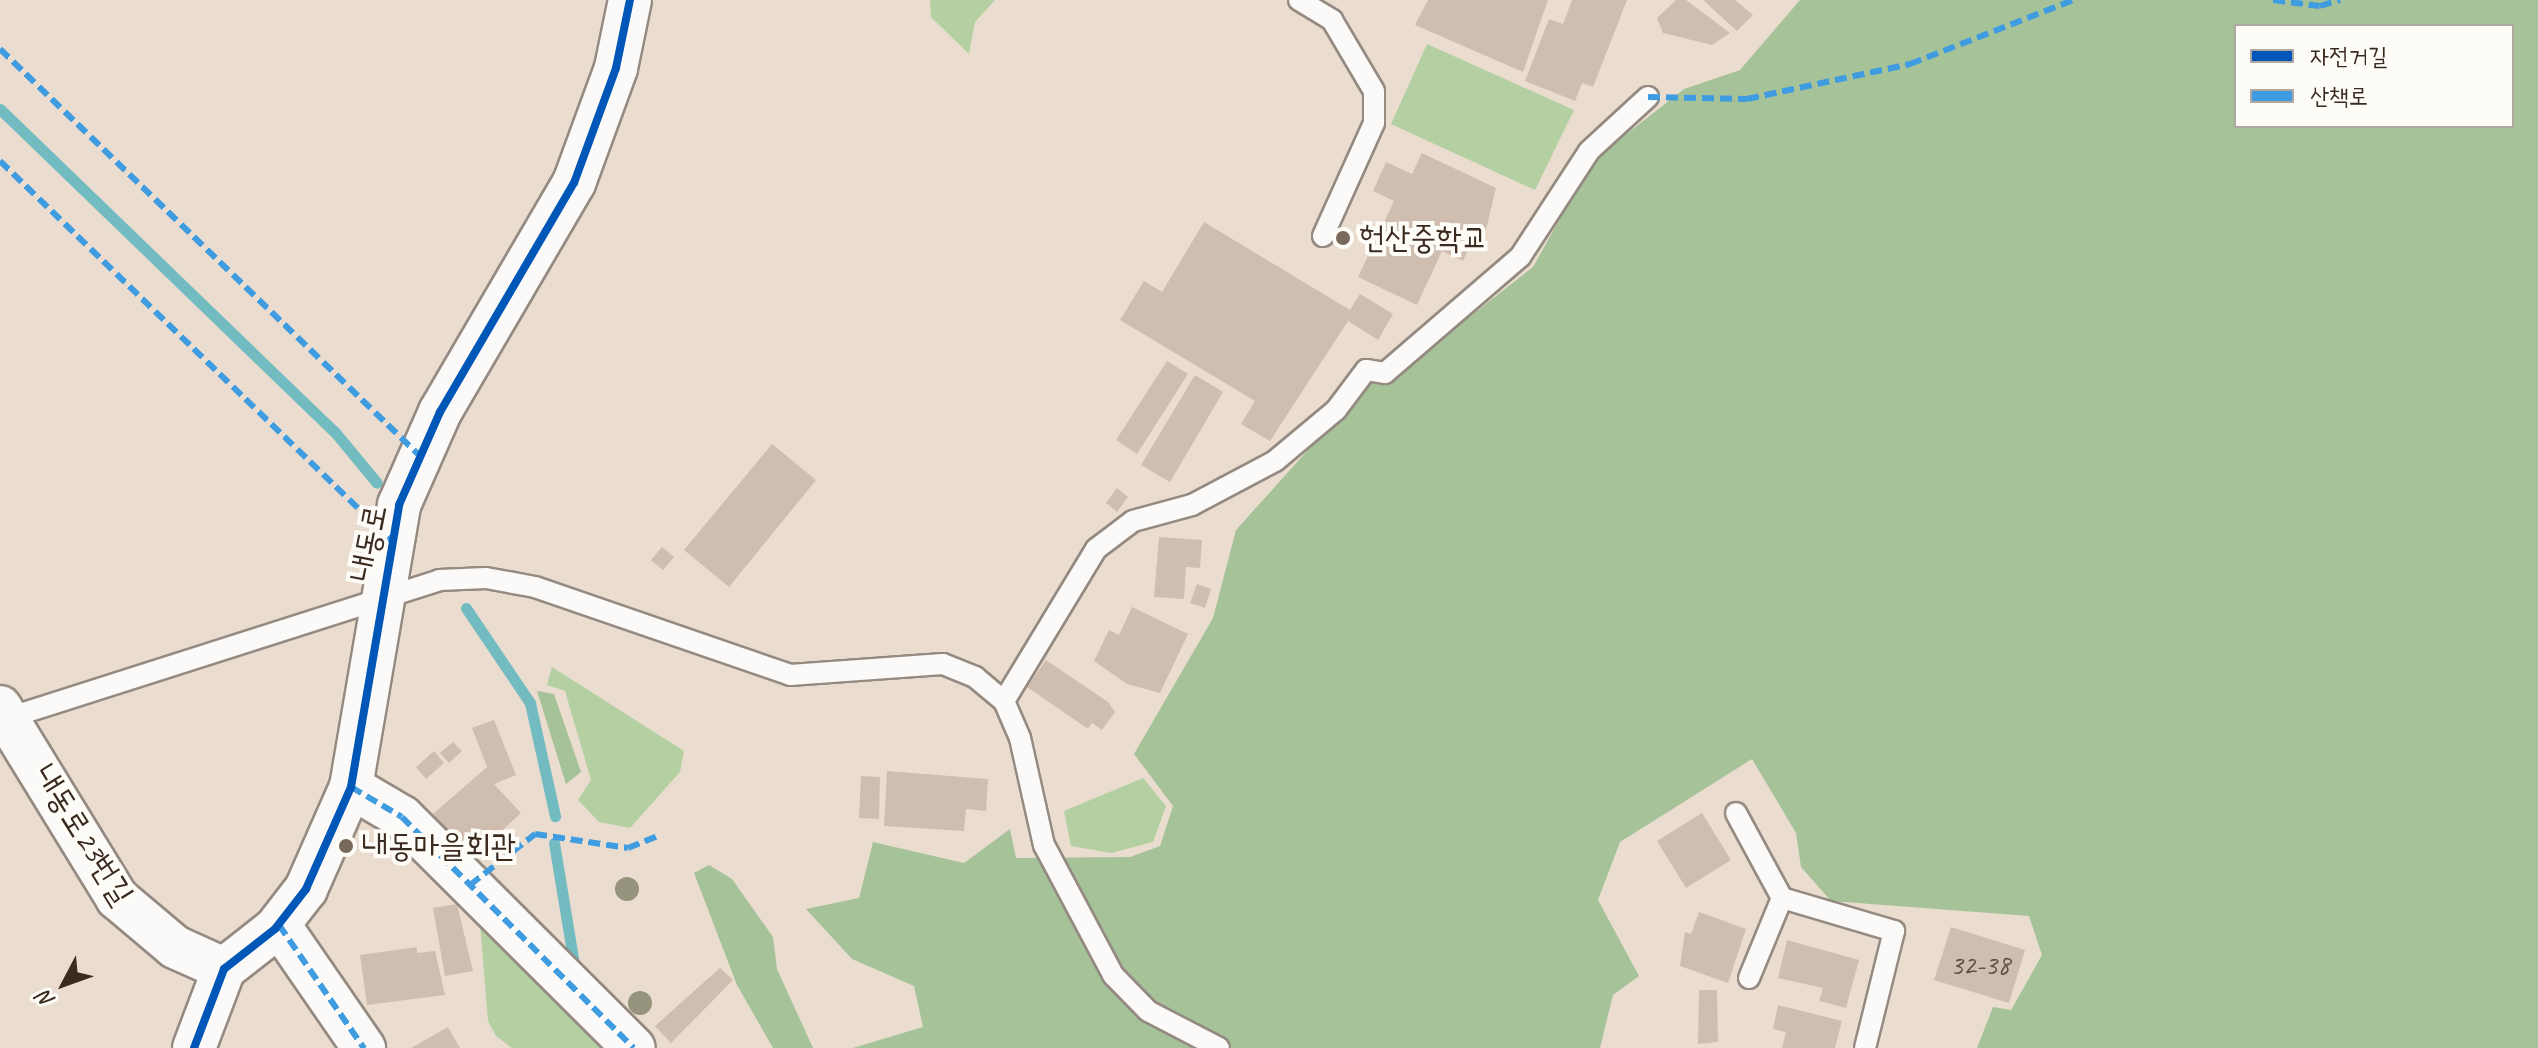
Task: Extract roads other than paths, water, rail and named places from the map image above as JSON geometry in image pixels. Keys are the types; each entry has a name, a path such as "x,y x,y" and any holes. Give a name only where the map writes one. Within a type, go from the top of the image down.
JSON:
{"street":[{"name":"내동로","path":"224,969 279,925 306,889 351,787 384,593 411,469 574,183 616,68 630,0"},
{"name":"내동로23번길","path":"5,712 117,898 175,947 224,969"},
{"path":"351,787 402,817 634,1048"},
{"path":"279,925 364,1048"},
{"path":"194,1048 224,969"}],"lane":[{"path":"1299,0 1332,20 1374,91 1374,123 1323,236"},
{"path":"1004,701 1096,549 1133,521 1192,505 1275,461 1336,410 1366,370 1385,373 1520,257 1589,151 1648,97"},
{"path":"5,712 384,593 486,578 606,609 790,675 943,664 975,677 1004,701 1020,738 1044,845 1113,975 1148,1011 1219,1048"},
{"path":"1736,813 1782,898 1894,931 1865,1048"},
{"path":"1749,978 1782,898"}],"waterway":[{"path":"0,109 334,431 377,483"},
{"path":"466,608 530,703 555,816"},
{"path":"554,843 574,964"}],"place":[{"name":"헌산중학교","path":"1343,238"},
{"name":"내동마을회관","path":"346,846"}]}
